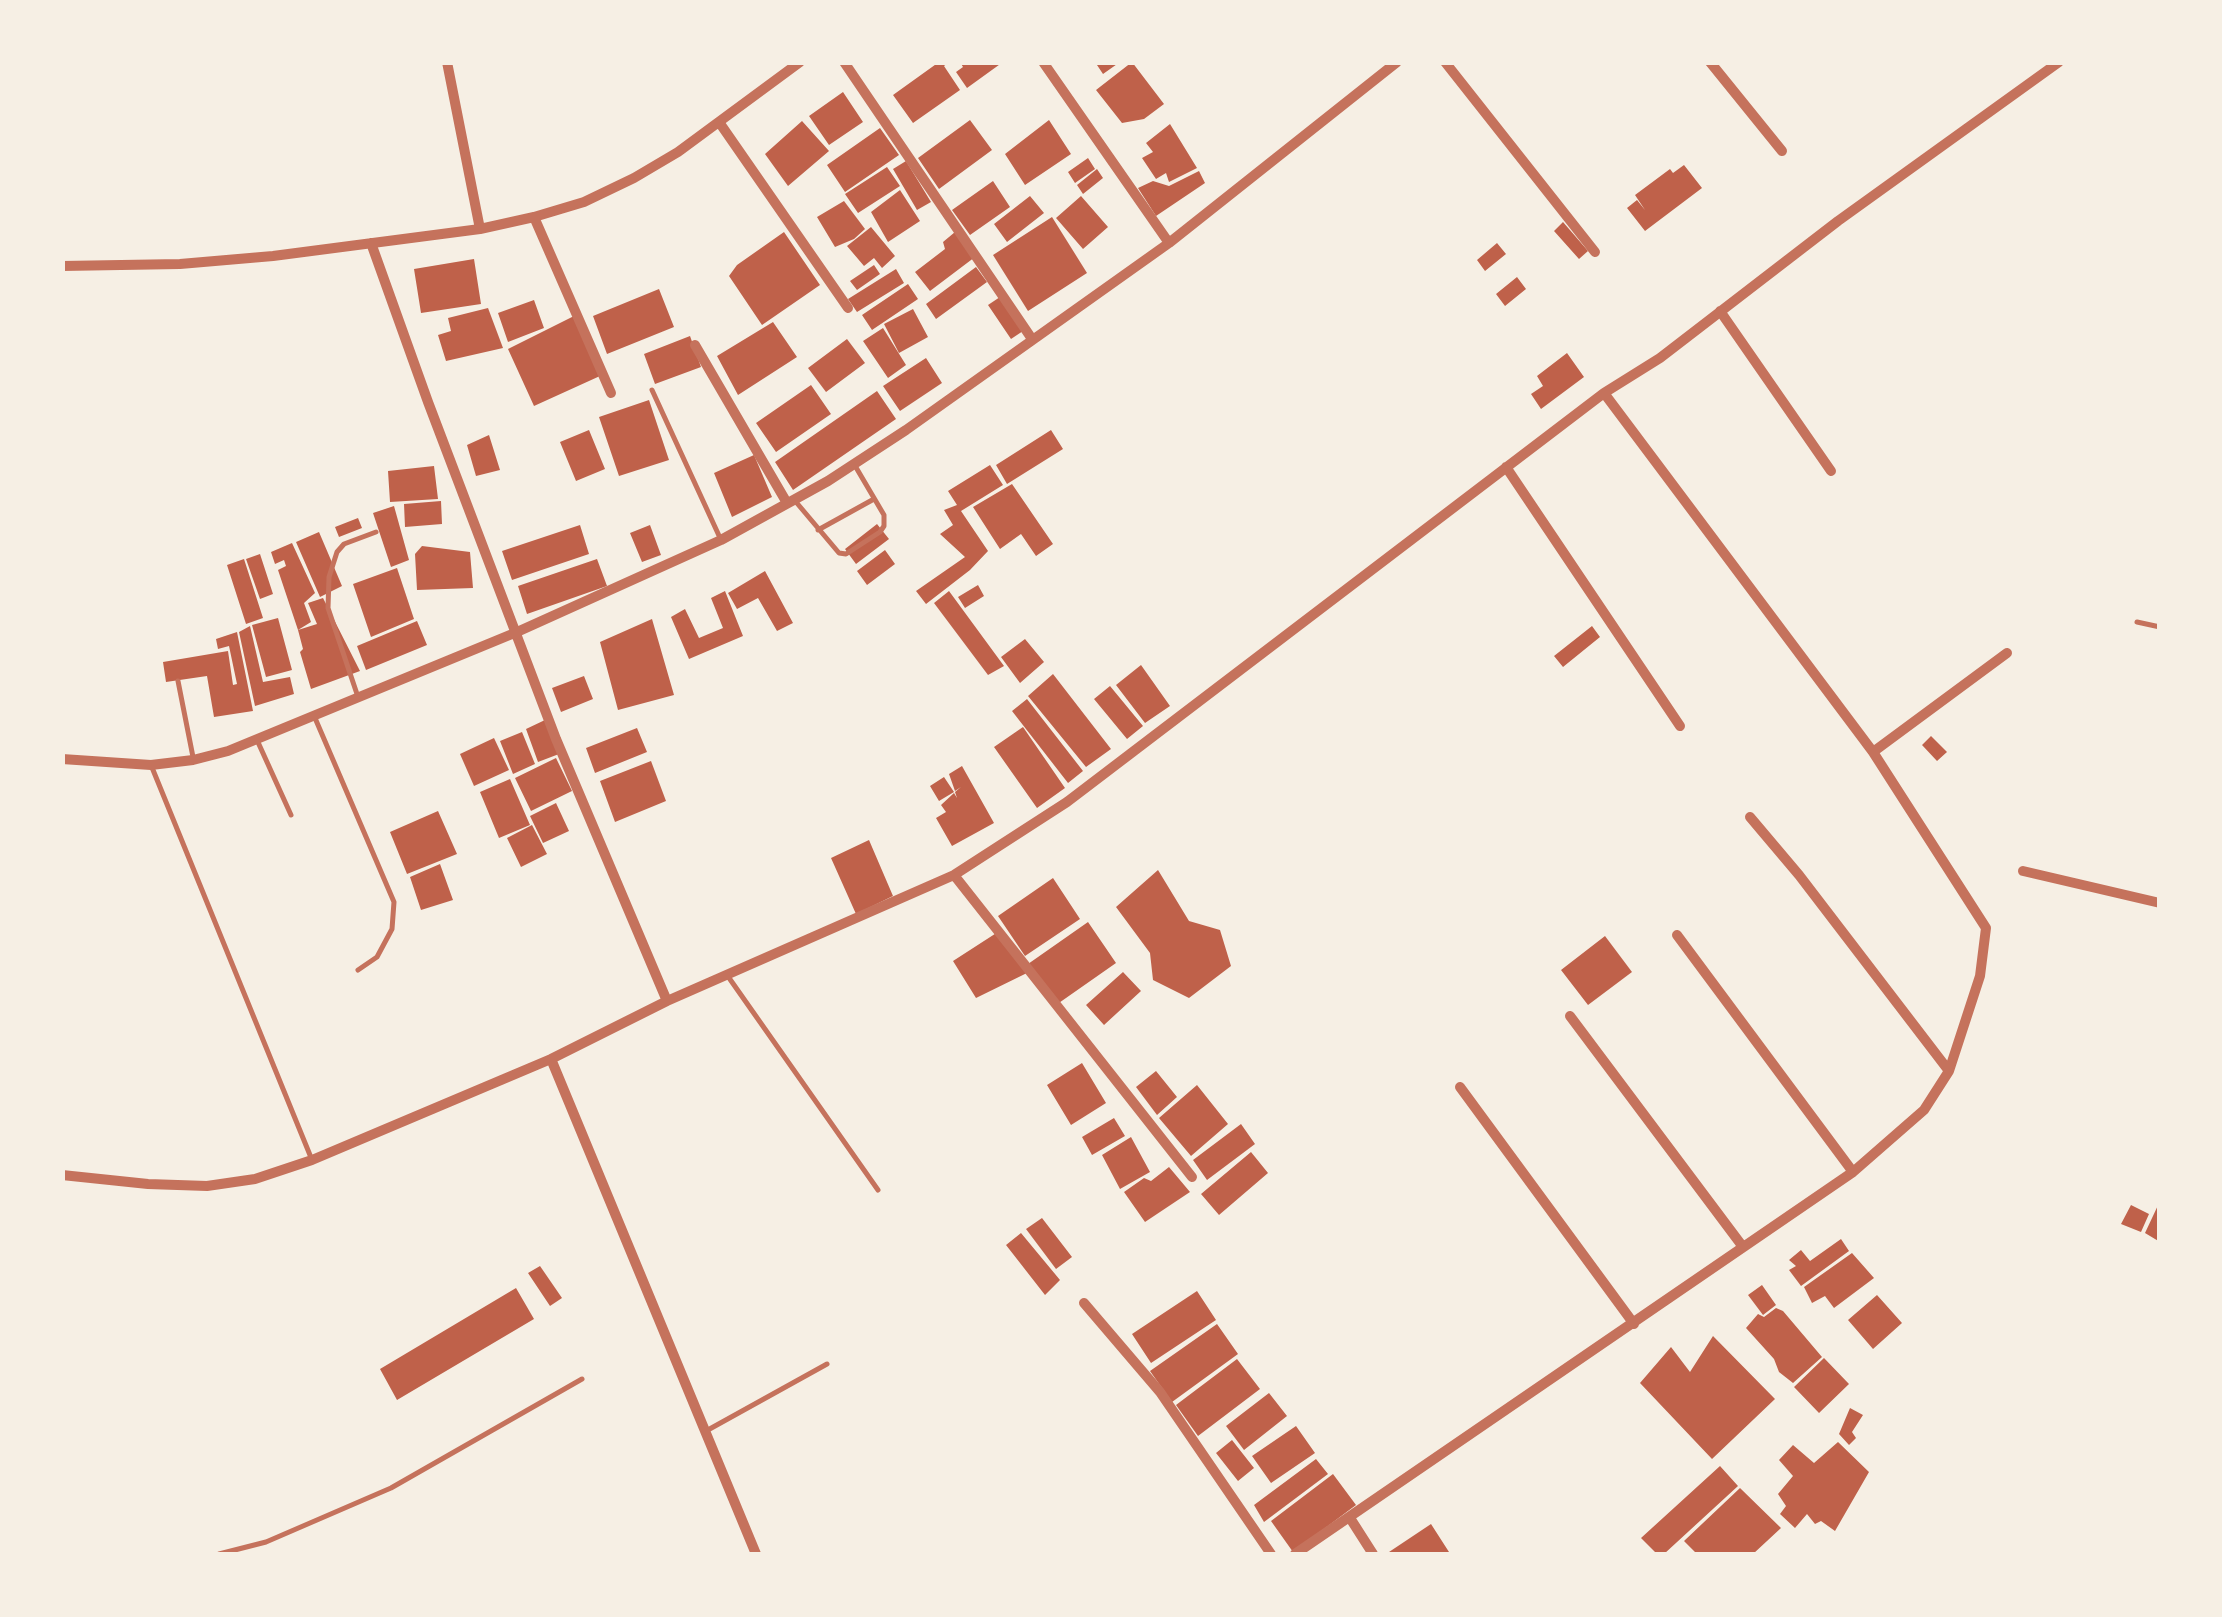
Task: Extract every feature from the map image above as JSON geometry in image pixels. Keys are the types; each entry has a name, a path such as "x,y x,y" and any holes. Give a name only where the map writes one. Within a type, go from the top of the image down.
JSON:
{"street":[{"path":"447,62 480,228"},
{"path":"62,266 180,264 371,243 534,218 584,202 634,178 800,62"},
{"path":"844,62 1032,339"},
{"path":"1043,62 1169,243"},
{"path":"62,760 151,765 194,760 257,739 518,632 721,540 854,464 1169,243 1397,62"},
{"path":"1446,62 1595,252"},
{"path":"1710,62 1782,151"},
{"path":"62,1175 206,1186 256,1179 312,1160 551,1058 667,1001 954,875 1081,792 1604,393 1660,358 1838,221 2060,62"},
{"path":"719,122 848,308"},
{"path":"534,218 611,393"},
{"path":"371,243 556,739 667,1001"},
{"path":"1720,311 1831,472"},
{"path":"695,345 791,501"},
{"path":"1296,1554 1853,1172 1924,1110 1949,1071 1980,976 1986,928 1873,752 1604,393"},
{"path":"1506,468 1680,726"},
{"path":"1873,752 2007,653"},
{"path":"1750,817 1949,1071"},
{"path":"2023,870 2160,903"},
{"path":"954,875 1192,1177"},
{"path":"1677,934 1853,1172"},
{"path":"1570,1016 1743,1247"},
{"path":"551,1058 756,1554"},
{"path":"1460,1088 1634,1324"},
{"path":"1084,1303 1160,1392 1271,1554"},
{"path":"1350,1518 1373,1554"}],"lane":[{"path":"652,390 721,540"},
{"path":"791,501 833,550 846,554 884,526 884,515 854,464"},
{"path":"818,530 874,499"},
{"path":"358,697 328,608 329,577 344,544 376,532"},
{"path":"2137,622 2160,627"},
{"path":"178,681 194,760"},
{"path":"313,716 394,902 392,930 378,957 358,970"},
{"path":"257,739 291,814"},
{"path":"151,765 312,1160"},
{"path":"727,975 878,1190"},
{"path":"703,1432 827,1364"},
{"path":"219,1554 266,1542 391,1488 582,1379"}],"building":[{"path":"939,62 949,62 944,66 960,90 913,123 893,95"},
{"path":"960,62 1003,62 967,88 956,72 963,67"},
{"path":"1095,62 1120,62 1103,74"},
{"path":"1132,62 1164,104 1144,119 1122,123 1096,90"},
{"path":"843,92 863,122 829,145 809,116"},
{"path":"970,120 992,150 939,189 918,158"},
{"path":"1049,120 1071,154 1025,185 1005,154"},
{"path":"802,121 829,151 788,186 765,154"},
{"path":"1170,124 1197,168 1169,182 1166,173 1156,179 1142,158 1153,152 1146,143"},
{"path":"880,128 899,155 845,192 827,165"},
{"path":"1088,158 1095,169 1075,183 1068,172"},
{"path":"906,161 931,202 917,210 893,169"},
{"path":"1684,165 1702,188 1645,231 1627,208 1637,200 1645,210 1635,195 1670,169 1673,173"},
{"path":"887,167 900,186 858,213 845,194"},
{"path":"1097,169 1103,178 1083,194 1077,185"},
{"path":"1199,171 1205,183 1156,216 1138,188 1153,181 1169,186"},
{"path":"993,181 1010,207 970,235 952,210"},
{"path":"900,190 920,221 888,242 871,212"},
{"path":"1030,196 1044,213 1007,242 994,224"},
{"path":"1081,196 1108,227 1083,249 1056,218"},
{"path":"844,201 865,229 835,247 817,217"},
{"path":"1052,217 1087,273 1028,311 993,255"},
{"path":"1563,222 1588,251 1579,259 1554,231"},
{"path":"871,227 895,256 882,268 874,258 864,266 847,246"},
{"path":"784,232 820,285 762,325 729,276 737,265"},
{"path":"955,232 975,257 930,291 915,272 945,249 943,242"},
{"path":"1497,243 1506,254 1485,271 1477,260"},
{"path":"474,259 481,304 421,313 414,269"},
{"path":"874,265 880,274 857,290 850,281"},
{"path":"976,267 987,282 936,319 926,304"},
{"path":"896,269 904,283 857,312 848,299"},
{"path":"1517,277 1526,289 1505,306 1496,294"},
{"path":"908,284 918,299 872,330 862,315"},
{"path":"659,289 674,327 607,354 593,316"},
{"path":"1000,297 1023,331 1011,339 988,305"},
{"path":"534,300 544,328 508,342 498,313"},
{"path":"488,308 503,348 446,361 438,335 451,331 448,318"},
{"path":"913,309 928,337 899,353 884,324"},
{"path":"574,316 600,376 534,406 508,349"},
{"path":"773,322 797,357 738,395 717,356"},
{"path":"883,328 906,365 888,378 863,341"},
{"path":"690,336 701,367 655,384 644,354"},
{"path":"847,339 865,363 826,392 808,368"},
{"path":"1567,353 1584,377 1541,409 1531,394 1543,386 1537,376"},
{"path":"926,358 942,383 900,411 883,386"},
{"path":"811,385 831,414 776,452 756,423"},
{"path":"877,391 896,419 793,490 775,462"},
{"path":"649,400 669,460 619,476 599,417"},
{"path":"589,430 605,469 576,481 560,442"},
{"path":"1051,430 1063,449 1007,484 996,465"},
{"path":"489,435 500,470 476,476 467,445"},
{"path":"754,455 772,497 732,517 714,473"},
{"path":"990,465 1003,485 961,511 988,551 926,604 916,591 965,557 940,534 953,525 944,510 957,505 948,491"},
{"path":"434,466 438,499 390,502 388,471"},
{"path":"1012,484 1053,544 1036,556 1021,534 1000,549 973,507"},
{"path":"441,501 442,524 405,527 404,504"},
{"path":"394,506 409,560 391,567 373,513"},
{"path":"358,518 362,528 339,537 335,527"},
{"path":"877,524 889,539 856,564 845,549"},
{"path":"580,525 589,554 512,580 502,551"},
{"path":"650,525 661,555 642,562 630,533"},
{"path":"319,532 342,586 320,597 296,542"},
{"path":"292,543 315,593 304,603 311,622 298,630 278,570 286,566 284,560 275,564 271,552"},
{"path":"422,546 470,552 473,588 417,590 415,554"},
{"path":"885,550 895,564 867,585 857,571"},
{"path":"260,554 273,594 260,599 246,559"},
{"path":"244,559 263,618 246,624 227,565"},
{"path":"597,559 607,586 527,614 518,586"},
{"path":"397,568 414,619 371,637 353,584"},
{"path":"765,571 793,623 777,631 758,598 737,609 728,593"},
{"path":"978,585 984,596 965,608 958,597"},
{"path":"725,591 743,636 689,659 671,617 685,609 699,638 723,628 711,598"},
{"path":"949,591 1004,666 988,675 934,603"},
{"path":"323,598 360,671 311,689 298,630 317,624 308,603"},
{"path":"278,618 292,670 266,677 252,625"},
{"path":"652,619 674,695 618,710 600,642"},
{"path":"417,621 427,645 366,670 357,646"},
{"path":"250,626 263,682 290,677 294,694 255,706 239,632"},
{"path":"1592,626 1600,637 1563,667 1554,656"},
{"path":"237,632 253,711 214,717 207,676 166,682 163,662 228,651 233,685 237,684 229,646 218,649 216,639"},
{"path":"1025,639 1044,662 1020,683 1001,657"},
{"path":"1141,665 1170,706 1145,723 1116,685"},
{"path":"1053,674 1111,749 1086,767 1028,696"},
{"path":"584,676 593,699 561,712 552,688"},
{"path":"1110,686 1143,726 1127,739 1094,699"},
{"path":"1027,699 1083,771 1068,783 1012,711"},
{"path":"545,720 559,754 538,762 526,729"},
{"path":"1023,727 1065,788 1037,808 994,747"},
{"path":"637,728 647,752 595,773 586,748"},
{"path":"522,732 535,764 513,774 500,741"},
{"path":"1931,736 1947,752 1937,761 1922,745"},
{"path":"494,738 509,770 474,786 460,754"},
{"path":"556,758 572,791 531,811 515,778"},
{"path":"651,761 666,801 615,822 600,781"},
{"path":"962,766 994,823 952,846 936,818 946,812 941,805 954,793 957,798 955,792 961,787 955,791 949,774"},
{"path":"944,777 954,792 939,801 930,786"},
{"path":"510,779 530,825 499,838 480,792"},
{"path":"556,803 569,831 543,843 530,816"},
{"path":"438,811 457,854 407,874 390,832"},
{"path":"532,825 547,854 521,867 507,838"},
{"path":"869,840 893,896 856,914 831,858"},
{"path":"440,864 453,900 421,910 410,877"},
{"path":"1158,870 1189,921 1220,930 1231,966 1189,998 1153,980 1150,953 1116,907"},
{"path":"1053,878 1080,919 1025,956 998,916"},
{"path":"1088,922 1116,963 1056,1005 1028,964"},
{"path":"1001,930 1029,972 976,998 953,961"},
{"path":"1605,936 1632,972 1588,1005 1561,970"},
{"path":"1123,972 1141,991 1104,1025 1086,1005"},
{"path":"1082,1063 1106,1103 1071,1125 1047,1085"},
{"path":"1156,1071 1177,1097 1157,1115 1136,1087"},
{"path":"1197,1085 1228,1124 1191,1156 1159,1118"},
{"path":"1114,1118 1125,1136 1092,1155 1082,1137"},
{"path":"1241,1124 1255,1144 1207,1180 1193,1160"},
{"path":"1131,1137 1150,1172 1120,1189 1102,1155"},
{"path":"1251,1152 1268,1173 1219,1215 1201,1194"},
{"path":"1169,1167 1190,1192 1145,1222 1124,1192 1144,1178 1151,1181"},
{"path":"2160,1201 2160,1242 2145,1233"},
{"path":"2131,1205 2149,1214 2141,1232 2121,1224"},
{"path":"1042,1218 1072,1257 1056,1269 1026,1229"},
{"path":"1021,1233 1060,1280 1045,1295 1006,1245"},
{"path":"1841,1239 1849,1251 1801,1286 1789,1270 1796,1266 1789,1260 1801,1250 1810,1261"},
{"path":"1852,1253 1874,1278 1834,1308 1825,1296 1812,1303 1804,1287"},
{"path":"540,1266 562,1298 550,1306 528,1273"},
{"path":"1762,1285 1776,1305 1763,1315 1748,1295"},
{"path":"516,1288 534,1319 397,1400 380,1369"},
{"path":"1197,1291 1216,1320 1151,1363 1132,1334"},
{"path":"1877,1295 1902,1323 1873,1349 1848,1320"},
{"path":"1776,1308 1783,1311 1822,1357 1793,1383 1779,1372 1774,1359 1746,1328 1758,1314 1764,1317"},
{"path":"1217,1324 1238,1354 1172,1402 1150,1371"},
{"path":"1713,1336 1775,1399 1712,1459 1640,1383 1671,1347 1690,1372"},
{"path":"1824,1358 1849,1384 1819,1413 1794,1387"},
{"path":"1237,1359 1260,1389 1198,1436 1176,1405"},
{"path":"1269,1393 1287,1416 1244,1450 1226,1426"},
{"path":"1850,1408 1863,1415 1852,1432 1856,1438 1849,1445 1839,1434"},
{"path":"1296,1426 1315,1453 1271,1483 1252,1456"},
{"path":"1232,1440 1254,1468 1238,1481 1216,1453"},
{"path":"1838,1442 1869,1472 1835,1531 1821,1521 1815,1524 1807,1514 1795,1528 1780,1514 1786,1506 1778,1494 1793,1476 1779,1460 1793,1445 1814,1463"},
{"path":"1316,1459 1328,1474 1264,1522 1254,1505"},
{"path":"1720,1466 1738,1486 1664,1554 1657,1554 1641,1538"},
{"path":"1333,1474 1356,1505 1293,1552 1271,1521"},
{"path":"1740,1488 1781,1528 1753,1554 1697,1554 1684,1541"},
{"path":"1431,1524 1449,1552 1386,1554"}]}
